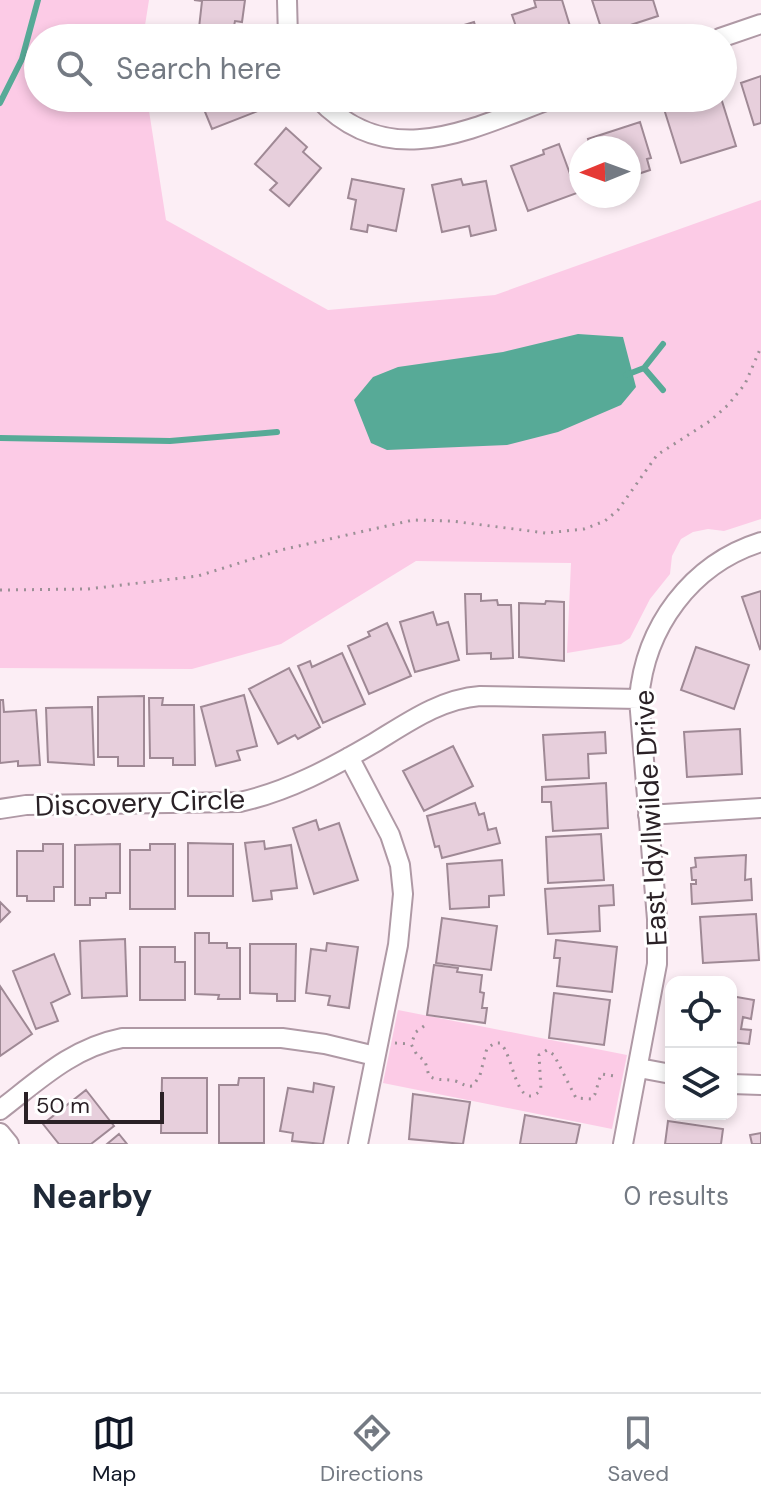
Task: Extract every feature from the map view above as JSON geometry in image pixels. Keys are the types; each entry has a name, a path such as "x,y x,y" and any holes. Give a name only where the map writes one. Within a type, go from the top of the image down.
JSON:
{"street":[{"path":"287,0 288,24"},
{"path":"737,32 761,24"},
{"path":"333,112 357,127 414,141 446,137 515,112"},
{"name":"East Idyllwilde Drive","path":"623,1144 657,964 657,919 639,699 643,670 650,647 674,602 717,564 761,542"},
{"name":"Discovery Circle","path":"0,809 26,805 240,802 270,795 349,757 432,709 468,697 639,699"},
{"path":"349,757 390,835 402,879 403,909 358,1144"},
{"path":"648,815 761,808"},
{"path":"0,1110 81,1050 122,1038 282,1038 375,1056"},
{"path":"639,1068 665,1073"},
{"path":"737,1084 761,1085"},
{"path":"0,1133 9,1144"}],"path":[{"path":"0,590 79,589 189,577 281,550 413,520 546,533 584,529 605,521 618,510 651,460 720,413 745,384 761,347"},
{"path":"411,1044 416,1032 424,1026"},
{"path":"391,1043 411,1044"},
{"path":"411,1044 434,1079 455,1081 469,1087 477,1083 487,1048 500,1043 507,1050 521,1091 529,1097 534,1097 541,1090 538,1060 539,1055 547,1050 554,1055 576,1098 592,1099 601,1074 615,1076"}],"shaded area":[{"path":"0,0 149,0 145,24 24,24 24,112 149,112 166,220 328,310 495,295 761,200 761,519 724,531 708,529 693,532 681,539 672,556 670,574 650,599 630,638 621,644 567,653 571,563 416,561 281,644 192,669 0,668"},
{"path":"578,334 623,337 636,387 621,405 558,432 507,445 387,450 371,443 354,400 373,377 398,367 503,352"},
{"path":"398,1010 627,1055 612,1129 383,1083"}],"building":[{"path":"194,0 245,0 242,22 199,24 202,1"},
{"path":"534,0 562,0 569,24 515,24 512,15 536,7"},
{"path":"592,0 653,0 658,16 634,24 600,24"},
{"path":"761,76 761,123 754,125 741,83"},
{"path":"205,112 255,112 212,129"},
{"path":"665,112 725,112 736,146 681,163"},
{"path":"640,122 651,158 647,159 650,170 641,173 641,136 597,136"},
{"path":"286,128 307,147 303,152 321,168 289,206 270,190 277,183 255,164"},
{"path":"559,144 569,171 569,196 528,211 511,166 544,154 543,150"},
{"path":"352,179 404,189 396,231 368,225 367,232 351,229 356,200 348,198"},
{"path":"461,179 463,185 486,181 496,230 471,236 469,226 442,232 432,185"},
{"path":"761,591 761,648 760,649 742,597"},
{"path":"465,594 481,594 481,601 497,600 498,605 511,605 513,658 491,659 491,653 467,654"},
{"path":"546,601 564,602 564,661 519,657 519,603 545,604"},
{"path":"433,612 437,625 448,622 459,660 415,672 400,622"},
{"path":"387,623 411,676 369,694 348,646 370,636 368,632"},
{"path":"696,647 749,665 734,709 681,690"},
{"path":"342,653 365,704 323,723 298,666 310,661 312,667"},
{"path":"289,668 320,727 298,739 295,735 278,744 249,689"},
{"path":"244,695 257,746 237,751 240,760 216,766 201,707"},
{"path":"144,696 144,766 118,766 118,757 98,757 98,697"},
{"path":"149,698 163,698 162,705 194,705 195,765 173,765 173,758 150,758"},
{"path":"0,700 3,700 4,712 36,710 40,765 18,766 18,761 0,763"},
{"path":"92,707 94,765 48,762 46,708"},
{"path":"740,729 742,774 687,777 684,732"},
{"path":"605,732 606,753 588,754 589,778 546,780 543,735"},
{"path":"453,746 473,786 424,811 403,771"},
{"path":"606,783 608,828 553,831 551,802 542,802 542,787"},
{"path":"475,803 479,815 484,813 488,830 496,828 500,843 442,858 439,846 435,847 427,816"},
{"path":"316,820 319,830 339,823 358,880 314,894 293,828"},
{"path":"601,834 604,880 548,883 546,837"},
{"path":"264,841 265,849 291,845 297,888 271,891 272,899 253,901 245,843"},
{"path":"188,843 233,844 233,896 188,896"},
{"path":"43,844 63,844 63,887 54,887 54,901 27,901 27,896 17,896 17,851 43,851"},
{"path":"120,844 120,893 106,893 106,898 90,898 90,905 75,905 75,845"},
{"path":"150,844 175,844 175,909 130,909 130,850 150,850"},
{"path":"746,855 745,880 751,879 752,900 692,904 691,884 696,884 696,880 692,880 691,868 696,867 695,858"},
{"path":"502,860 504,895 489,896 489,907 450,909 447,864"},
{"path":"613,885 614,905 599,906 600,931 548,934 545,889"},
{"path":"0,902 10,912 0,922"},
{"path":"756,914 759,960 703,963 700,917"},
{"path":"442,918 497,926 491,970 436,963"},
{"path":"195,933 209,933 209,943 227,943 227,948 240,948 240,999 218,999 219,995 195,994"},
{"path":"125,939 127,996 82,998 80,941"},
{"path":"556,940 617,947 612,992 557,986 560,958 554,958"},
{"path":"327,943 358,947 349,1008 328,1005 330,996 306,993 311,949 326,951"},
{"path":"250,944 296,944 295,1001 277,1001 277,994 250,993"},
{"path":"140,947 175,947 175,962 185,962 185,1000 140,1000"},
{"path":"54,954 70,994 51,1003 58,1021 36,1029 13,971"},
{"path":"434,965 482,975 480,992 484,993 482,1008 487,1008 485,1023 427,1015"},
{"path":"0,986 32,1034 0,1056"},
{"path":"554,993 610,1000 604,1045 549,1038"},
{"path":"737,997 754,1000 751,1019 743,1017 741,1029 751,1030 749,1044 737,1043"},
{"path":"162,1078 207,1078 207,1133 161,1133"},
{"path":"239,1078 264,1078 264,1143 219,1143 219,1085 238,1085"},
{"path":"314,1083 334,1087 323,1144 292,1141 293,1133 280,1131 288,1088 313,1092"},
{"path":"86,1090 114,1126 91,1144 59,1144 43,1124"},
{"path":"413,1094 470,1102 463,1144 409,1139"},
{"path":"525,1115 580,1125 576,1144 520,1144"},
{"path":"668,1121 723,1129 721,1144 665,1144"},
{"path":"761,1133 761,1144 752,1144 750,1135"},
{"path":"119,1134 127,1144 107,1144"}],"waterway":[{"path":"31,24 38,0"},
{"path":"0,103 24,52"},
{"path":"644,368 663,344"},
{"path":"626,375 644,368 663,390"},
{"path":"0,438 170,441 277,432"}]}
